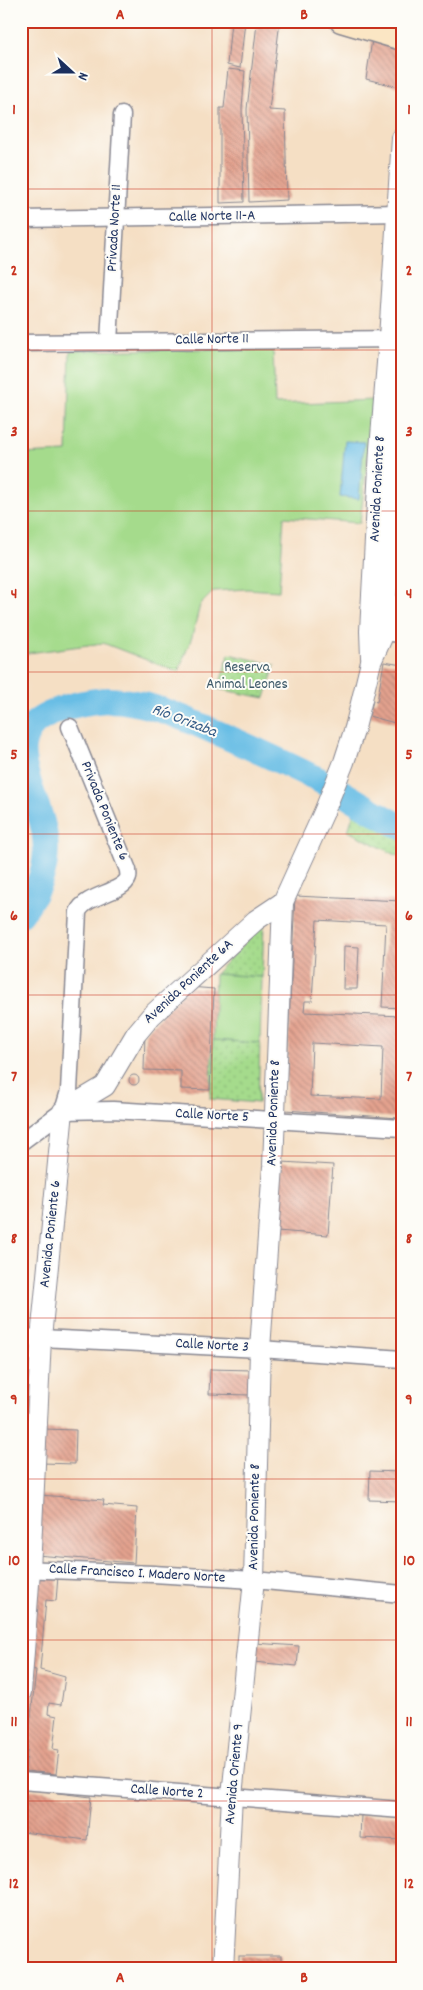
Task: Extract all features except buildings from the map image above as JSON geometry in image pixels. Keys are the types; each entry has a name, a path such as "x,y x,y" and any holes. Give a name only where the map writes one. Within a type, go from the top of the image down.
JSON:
{"main road":[{"path":"341,21 402,39"}],"street":[{"name":"Privada Norte 11","path":"109,342 122,115"},
{"name":"Avenida Poniente 8","path":"254,1580 260,1349 273,1166 283,902 324,812 344,762 355,728 371,662 385,633 393,450 402,138"},
{"name":"Calle Norte 11-A","path":"21,219 399,213"},
{"name":"Calle Norte 11","path":"21,343 396,339"},
{"name":"Avenida Poniente 8","path":"393,450 402,360"},
{"name":"Privada Poniente 6","path":"70,727 128,870 128,878 123,885 87,902"},
{"name":"Avenida Poniente 6","path":"21,1692 26,1569 31,1338 63,1111 69,1091 78,912 81,906 87,902"},
{"name":"Avenida Poniente 6A","path":"63,1111 105,1086 136,1034 151,1016 256,920 283,902"},
{"path":"105,1086 113,1110"},
{"name":"Calle Norte 5","path":"63,1111 113,1110 402,1128"},
{"path":"21,1142 63,1111"},
{"name":"Calle Norte 3","path":"31,1338 260,1349 402,1359"},
{"name":"Calle Francisco I. Madero Norte","path":"26,1569 254,1580 402,1594"},
{"name":"Avenida Oriente 9","path":"223,1969 232,1796 254,1580"},
{"name":"Calle Norte 2","path":"21,1781 402,1810"}],"green space":[{"path":"273,348 275,404 374,400 360,523 284,517 279,591 247,589 214,591 200,605 192,637 178,672 103,643 21,654 21,454 67,452 70,351"},
{"name":"Reserva Animal Leones","path":"229,654 275,665 265,698 218,689"},
{"path":"368,811 402,843 402,858 348,831 354,812"},
{"path":"264,923 262,977 215,974"},
{"path":"215,974 262,977 260,1043 213,1040"},
{"path":"213,1040 260,1043 258,1103 210,1099"}],"water":[{"path":"345,441 364,442 359,499 340,497"}],"waterway":[{"name":"Río Orizaba","path":"21,914 41,878 46,853 43,827 24,763 23,750 25,739 30,728 39,720 63,709 89,702 108,700 135,703 175,715 309,775 402,827"}]}
